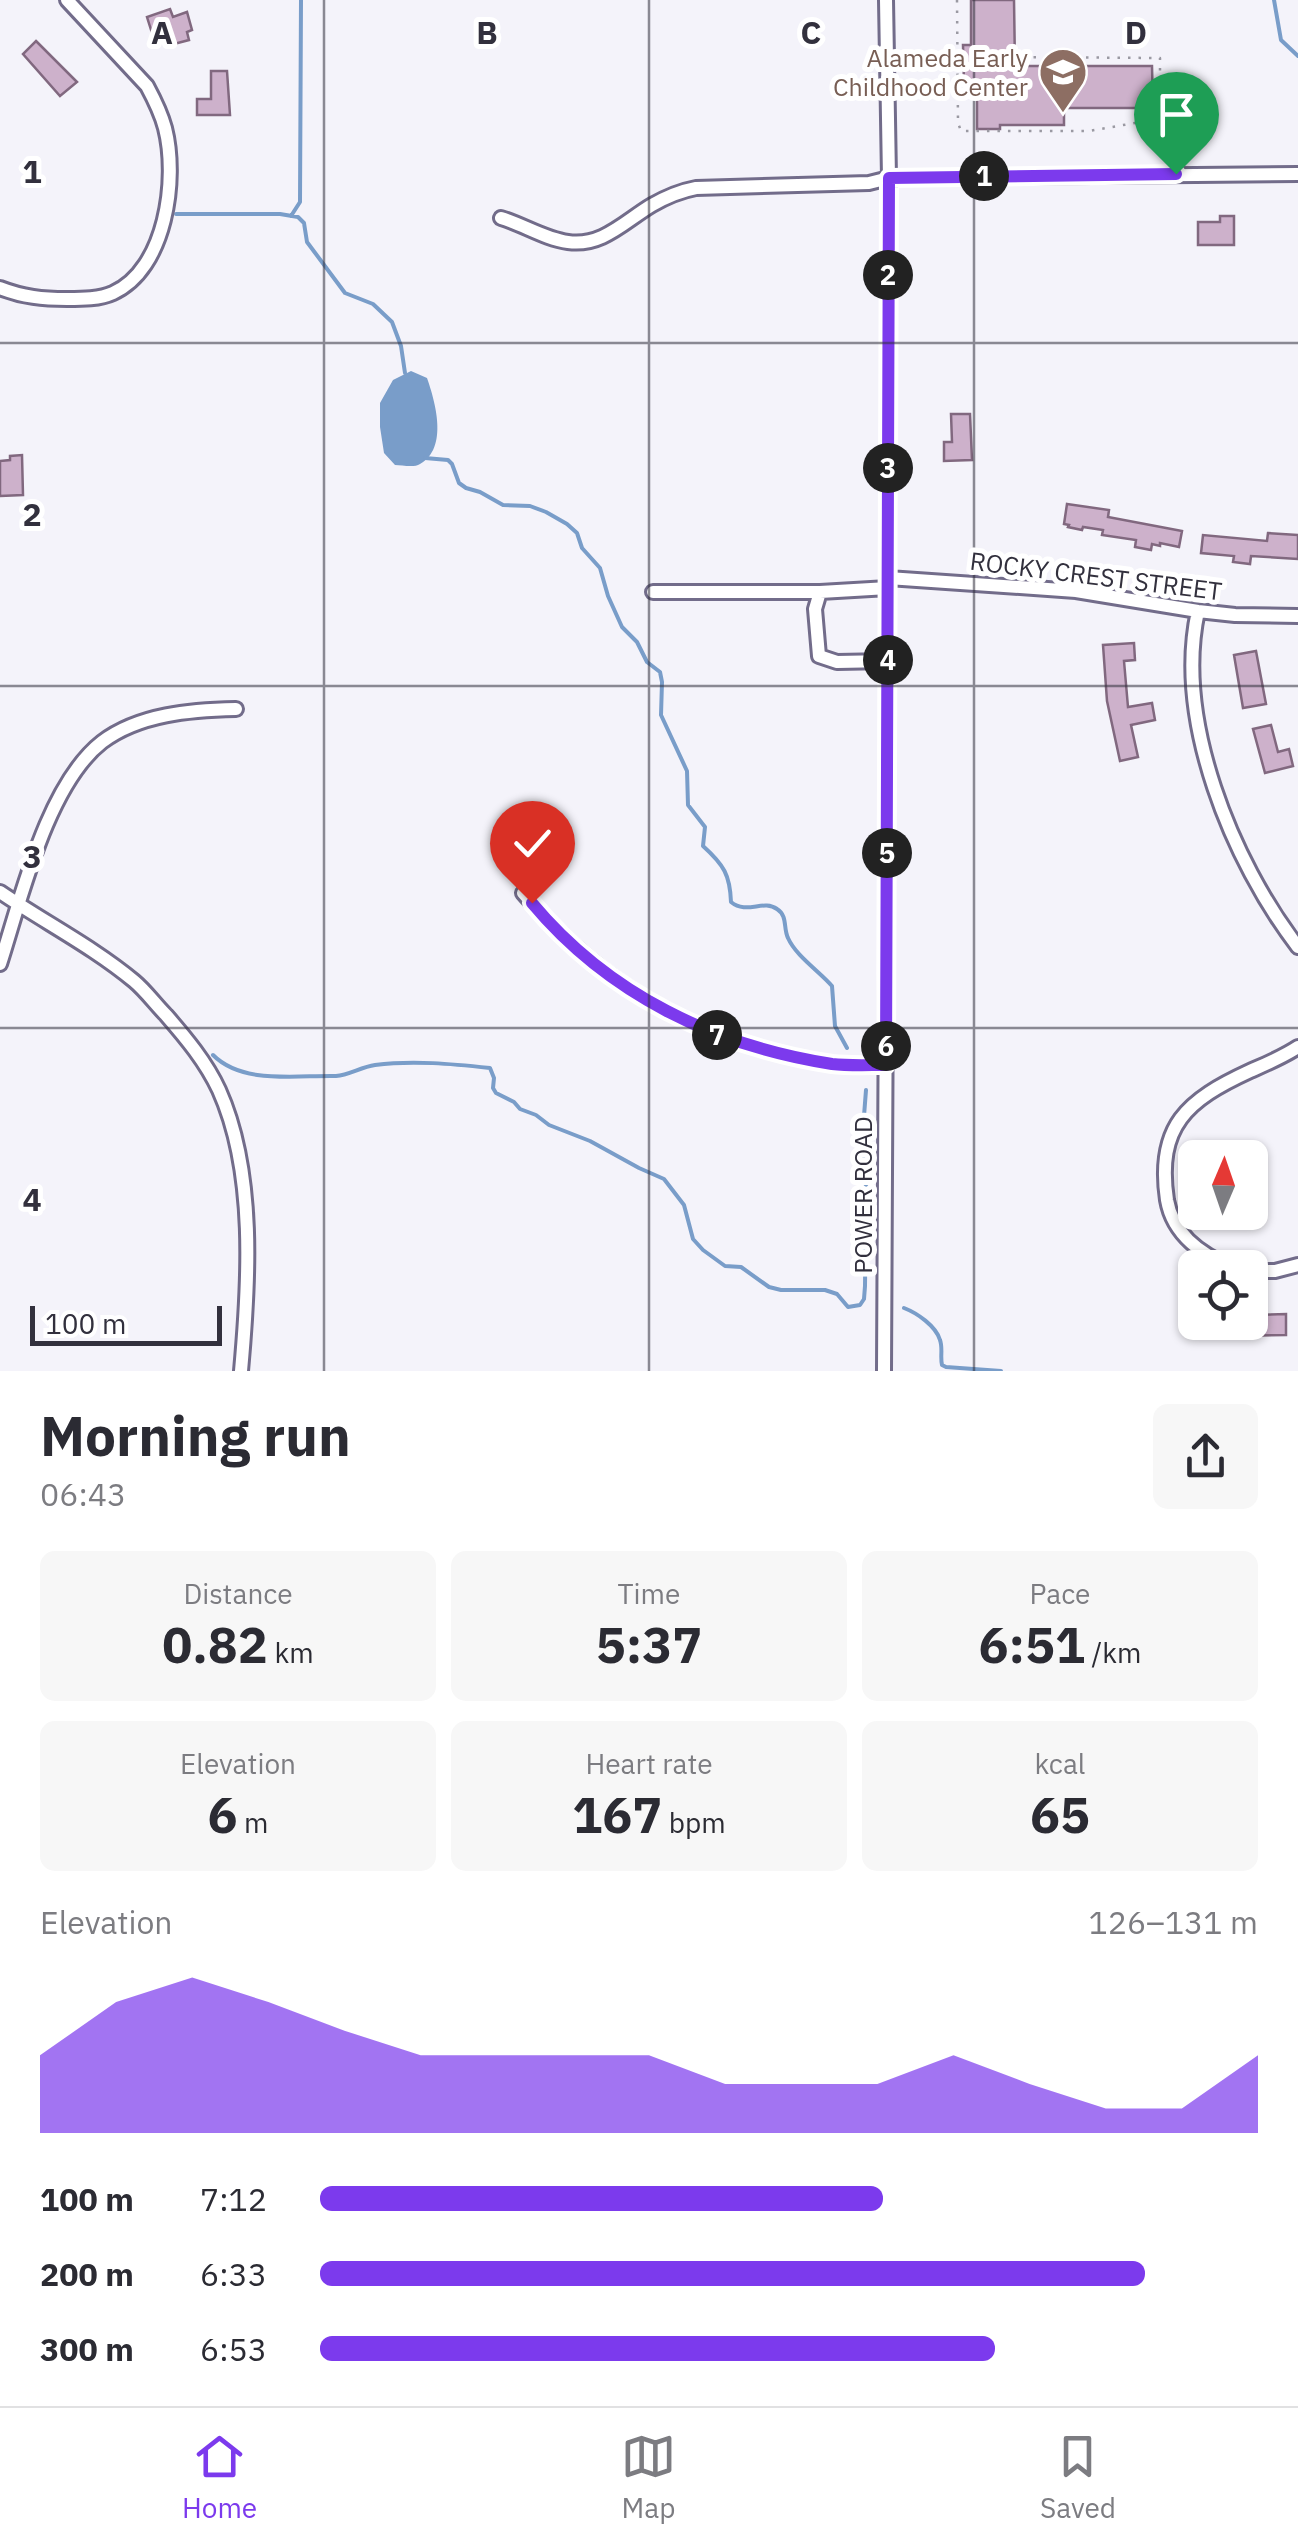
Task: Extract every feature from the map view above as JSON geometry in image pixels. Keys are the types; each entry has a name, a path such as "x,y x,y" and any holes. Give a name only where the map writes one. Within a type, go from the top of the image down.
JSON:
{"street":[{"path":"0,288 40,299 110,295 132,282 159,240 169,182 166,130 156,102 148,86 67,0"},
{"name":"POWER ROAD","path":"884,1371 889,178 886,0"},
{"path":"502,218 563,242 580,243 598,240 652,205 696,188 869,183 889,178 1298,174"},
{"name":"ROCKY CREST STREET","path":"653,592 820,592 888,584 1076,590 1198,611 1298,616"},
{"path":"820,592 815,609 819,656 837,662 888,661"},
{"path":"1198,611 1191,662 1213,783 1263,897 1298,947"},
{"path":"0,964 50,818 72,773 102,742 126,728 161,716 236,709"},
{"path":"0,892 90,948 137,984 190,1043 218,1089 240,1156 244,1190 246,1283 241,1371"},
{"path":"523,893 575,948 639,996 679,1018 754,1048 836,1064 886,1065"},
{"path":"1200,1250 1180,1230 1169,1208 1164,1155 1173,1130 1204,1096 1298,1047"},
{"path":"1268,1271 1298,1265"}],"path":[{"path":"958,0 958,128 965,132 1090,131 1127,124 1182,122"},
{"path":"1002,57 1160,58 1160,122"},
{"path":"1152,89 1160,90"},
{"path":"1042,132 1044,124"}],"water":[{"path":"411,371 427,378 436,411 437,436 429,457 420,464 395,465 384,453 380,403 393,380"}],"building":[{"path":"971,0 1014,0 1015,66 1152,66 1153,108 1064,108 1064,125 977,129 977,83 964,83 963,45 971,45"},
{"path":"170,9 173,17 187,12 192,30 187,32 189,40 174,44 169,28 152,33 147,17"},
{"path":"36,41 77,82 60,96 23,54"},
{"path":"211,71 227,71 230,115 197,115 197,99 211,99"},
{"path":"1220,216 1234,216 1234,245 1198,245 1198,222 1220,222"},
{"path":"951,414 970,414 972,460 944,461 944,442 952,442"},
{"path":"22,455 23,495 0,496 0,461"},
{"path":"1067,504 1109,510 1108,517 1182,531 1179,547 1160,543 1152,544 1151,550 1135,547 1136,540 1102,535 1103,530 1068,527 1064,524"},
{"path":"1268,533 1298,535 1298,559 1251,556 1250,564 1233,562 1234,556 1201,553 1203,535 1267,541"},
{"path":"1134,643 1135,660 1124,661 1128,707 1152,703 1155,720 1131,725 1138,757 1120,761 1107,701 1103,645"},
{"path":"1256,651 1266,704 1243,708 1234,655"},
{"path":"1271,725 1278,752 1289,749 1293,766 1265,773 1253,729"},
{"path":"1268,1314 1286,1314 1286,1335 1268,1335"}],"waterway":[{"path":"291,216 300,202 301,0"},
{"path":"1274,0 1281,40 1298,56"},
{"path":"176,214 298,217 304,223 307,242 345,293 373,304 392,322 405,373"},
{"path":"425,458 448,460 459,483 466,488 503,505 530,506 546,512 577,533 582,548 600,568 622,627 637,642 647,662 660,672 661,715 687,771 688,805 705,827 703,846 724,871 731,902 743,907 772,906 780,912 792,945 832,986 835,1026 847,1048"},
{"path":"213,1055 239,1071 271,1076 336,1076 375,1065 404,1063 490,1068 496,1093 520,1109 664,1179 684,1205 693,1239 725,1266 741,1267 769,1287 781,1290 825,1290 837,1294 848,1307 860,1305 864,1299 866,1090"},
{"path":"904,1308 935,1330 941,1343 942,1365 1001,1371"}],"place":[{"name":"Alameda Early Childhood Center","path":"1063,114"}],"route":[{"path":"532,903 575,948 617,981 650,1004 713,1034 754,1048 836,1064 886,1065 889,178 1176,174"}]}
